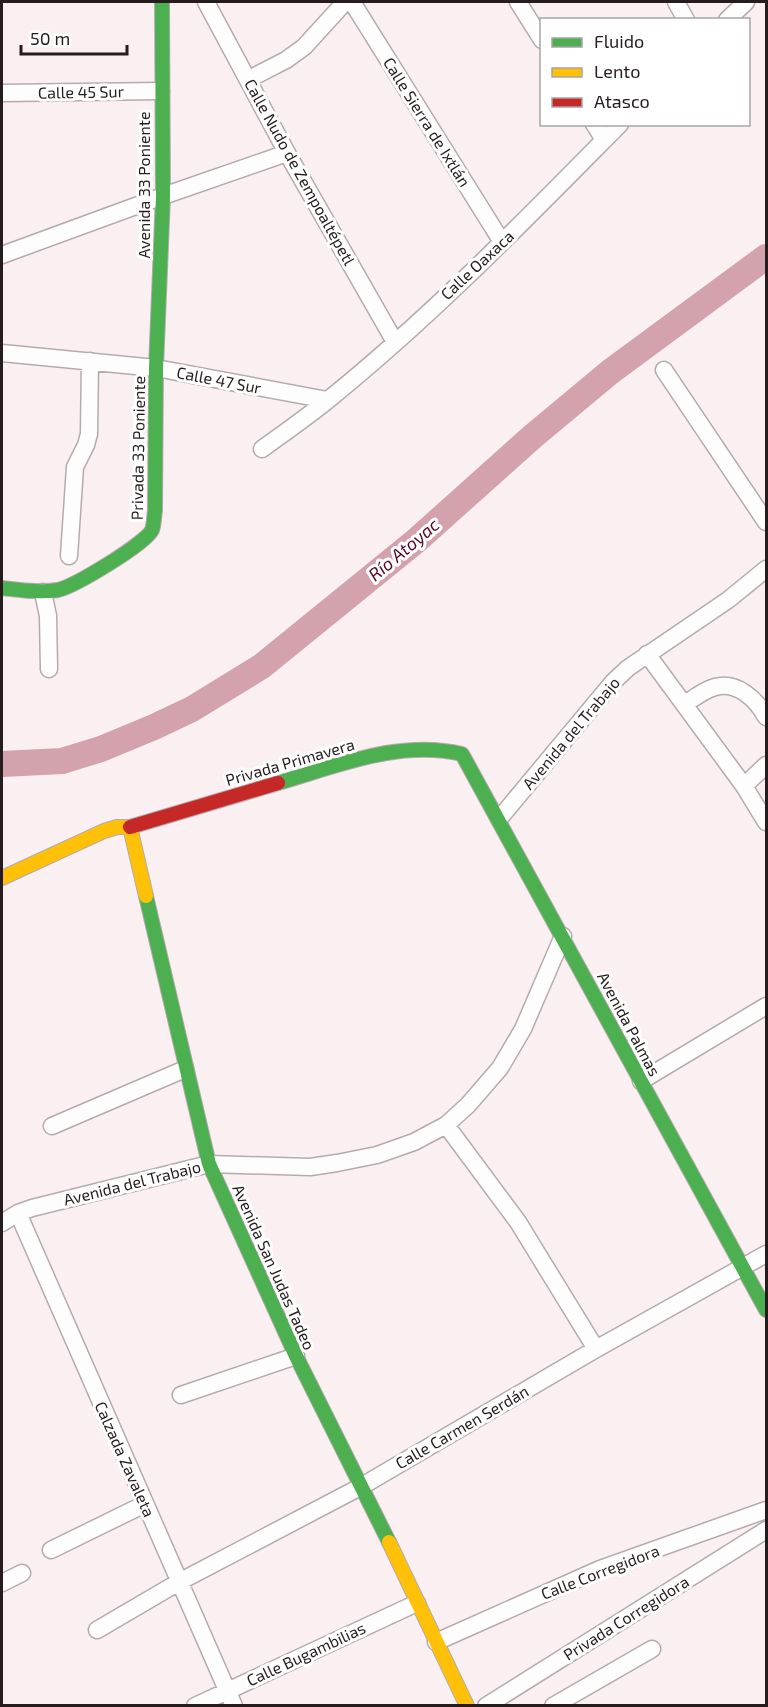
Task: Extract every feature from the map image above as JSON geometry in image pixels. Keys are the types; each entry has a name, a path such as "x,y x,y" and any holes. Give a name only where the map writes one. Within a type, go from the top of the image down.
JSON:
{"street":[{"name":"Avenida 33 Poniente","path":"156,368 163,196 162,2"},
{"name":"Calle Nudo de Zempoaltépetl","path":"206,2 287,153 395,342"},
{"path":"249,79 286,60 304,47 345,2"},
{"name":"Calle Sierra de Ixtlán","path":"352,2 502,242"},
{"path":"518,2 540,37"},
{"path":"676,2 685,18"},
{"path":"729,18 746,2"},
{"name":"Calle 45 Sur","path":"2,93 161,92"},
{"path":"595,126 604,140"},
{"name":"Calle Oaxaca","path":"262,449 327,400 395,342 502,242 618,126"},
{"path":"2,255 287,153"},
{"name":"Calle 47 Sur","path":"2,353 156,368 327,400"},
{"path":"69,556 75,467 89,434 90,362"},
{"name":"Privada 33 Poniente","path":"43,592 79,582 140,543 152,530 155,511 156,368"},
{"path":"664,370 766,522"},
{"name":"Avenida del Trabajo","path":"499,819 614,682 647,654 728,600 766,569"},
{"path":"2,588 43,592 48,616 49,669"},
{"path":"647,654 744,786 766,822"},
{"path":"685,704 715,687 730,686 751,696 766,717"},
{"name":"Privada Primavera","path":"2,878 104,831 369,756 449,750 462,754"},
{"name":"Avenida Palmas","path":"462,754 766,1310"},
{"path":"744,786 766,765"},
{"name":"Avenida San Judas Tadeo","path":"123,827 209,1164 296,1356 362,1486 467,1706"},
{"name":"Avenida del Trabajo","path":"2,1223 18,1213 209,1164 310,1167 378,1155 414,1142 446,1125 468,1106 500,1068 523,1029 563,936"},
{"path":"641,1081 766,1006"},
{"path":"52,1126 185,1069"},
{"path":"446,1125 518,1222 597,1349"},
{"name":"Calzada Zavaleta","path":"18,1213 230,1698"},
{"name":"Calle Carmen Serdán","path":"97,1630 179,1582 362,1486 766,1254"},
{"path":"181,1395 296,1356"},
{"path":"51,1550 145,1504"},
{"name":"Calle Corregidora","path":"436,1642 600,1569 766,1510"},
{"name":"Privada Corregidora","path":"486,1706 766,1530"},
{"path":"2,1583 22,1573"},
{"name":"Calle Bugambilias","path":"195,1706 230,1698 417,1603"},
{"path":"553,1706 652,1649"}],"waterway":[{"name":"Río Atoyac","path":"2,764 62,761 101,749 192,709 262,666 417,540 532,437 610,372 766,257"}],"traffic: fast":[{"path":"2,588 44,591 67,587 124,554 137,545 153,528 156,368 163,196 162,2"},
{"path":"278,783 346,762 392,752 439,750 462,754 766,1310"},
{"path":"146,896 209,1164 296,1356 389,1542"}],"traffic: slow":[{"path":"2,878 104,831 117,827 130,827 146,896"},
{"path":"389,1542 467,1706"}],"traffic: jam":[{"path":"130,827 278,783"}]}
